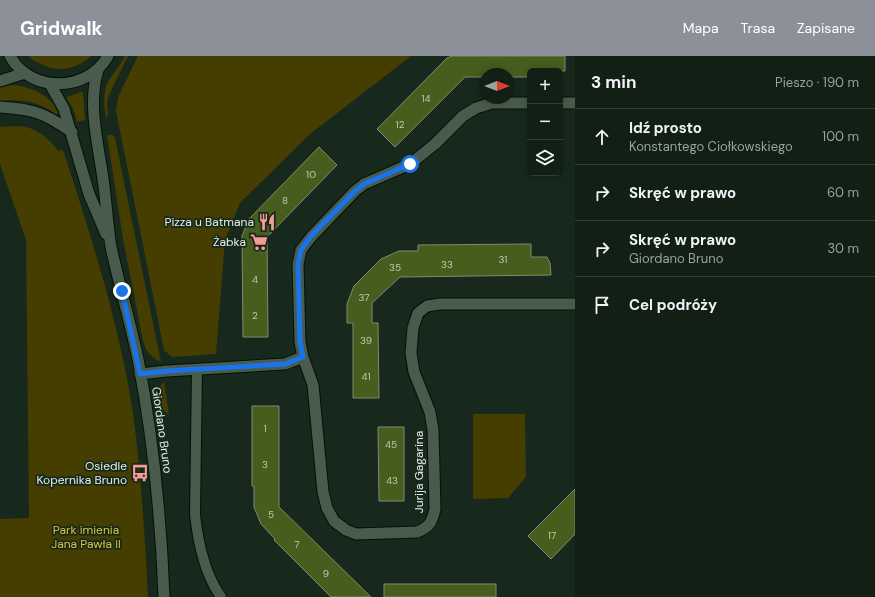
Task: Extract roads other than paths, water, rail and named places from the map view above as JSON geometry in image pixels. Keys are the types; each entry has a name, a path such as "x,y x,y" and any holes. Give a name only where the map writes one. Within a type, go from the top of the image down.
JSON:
{"street":[{"path":"10,56 24,73 36,80 50,84 67,84 84,79 98,70 108,56"},
{"name":"Giordano Bruno","path":"98,70 95,80 95,126 105,190 111,246 140,374 151,440 158,508 164,597"},
{"path":"0,81 24,73"},
{"name":"Giordano Bruno","path":"50,84 64,109 90,194 111,246"},
{"name":"Jurija Gagarina","path":"527,103 492,104 476,108 463,116 435,144 410,164 359,187 311,236 301,250 298,264 300,342 303,357 313,385 323,492 326,508 334,521 346,530 356,534 417,532 426,528 433,520 435,509 433,430 430,412 414,372 411,353 413,328 418,313 427,306 440,304 575,304"},
{"path":"563,103 575,103"},
{"path":"0,107 31,110 55,120 72,132"},
{"path":"140,374 285,364 303,357"}],"lane":[{"path":"197,369 196,530 207,571 220,597"}],"place":[{"name":"Pizza u Batmana","path":"267,222"},
{"name":"Żabka","path":"259,242"},
{"name":"Osiedle Kopernika Bruno","path":"140,473"}],"park label":[{"name":"Park imienia Jana Pawła II","path":"86,537"}]}
